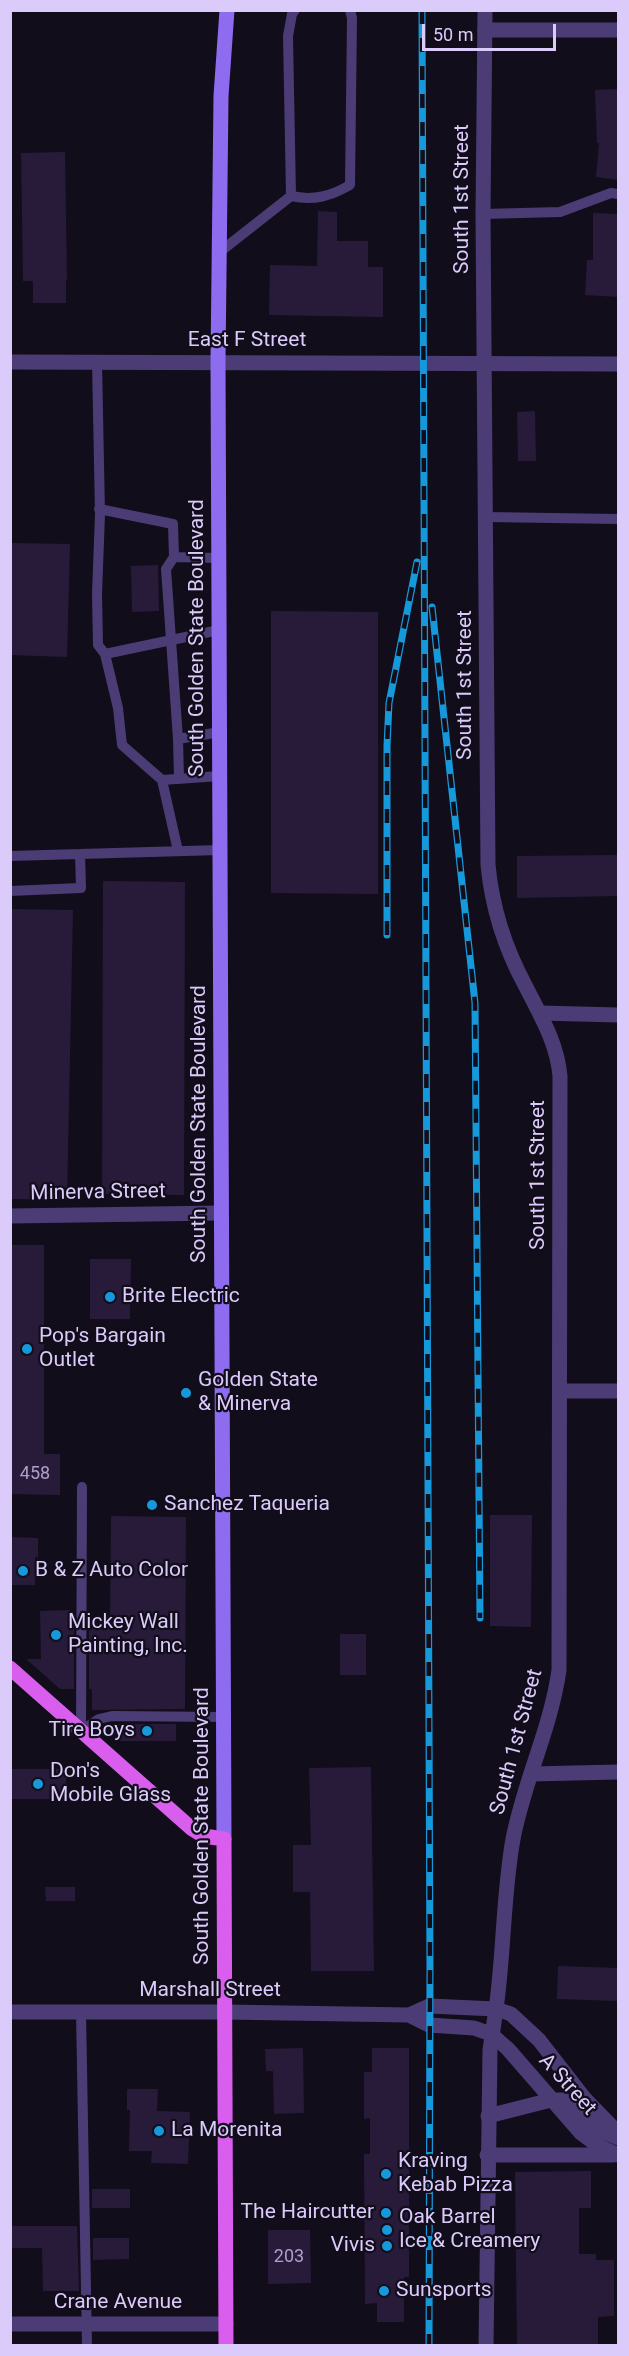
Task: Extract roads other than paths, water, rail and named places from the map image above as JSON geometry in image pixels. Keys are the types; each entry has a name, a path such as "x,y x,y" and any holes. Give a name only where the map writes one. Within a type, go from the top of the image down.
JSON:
{"main road":[{"name":"South Golden State Boulevard","path":"226,2346 218,362 221,96 227,10"},
{"path":"10,1668 191,1828 204,1836 224,1839"}],"street":[{"name":"South 1st Street","path":"484,10 487,838 490,880 506,945 555,1048 560,1076 561,1391 559,1670 550,1716 513,1840 496,2009 491,2034 487,2155 486,2346"},
{"path":"485,30 618,30"},
{"name":"East F Street","path":"10,362 618,364"},
{"path":"540,1013 618,1015"},
{"name":"Minerva Street","path":"10,1216 221,1213"},
{"path":"561,1391 618,1391"},
{"path":"531,1774 618,1772"},
{"name":"Marshall Street","path":"10,2012 409,2015 429,2006 496,2009"},
{"name":"A Street","path":"496,2009 511,2014 528,2029 550,2052 596,2111 618,2133"},
{"name":"Marshall Street","path":"409,2015 429,2025 474,2028 491,2034"},
{"name":"A Street","path":"491,2034 508,2049 581,2133 597,2145 618,2155"},
{"path":"488,2115 551,2100 566,2102 593,2127 618,2138"},
{"path":"487,2155 618,2155"},
{"name":"Crane Avenue","path":"10,2324 226,2324"}],"lane":[{"path":"291,196 288,36 292,14 295,10"},
{"path":"291,196 302,199 330,196 350,185 352,18 350,10"},
{"path":"483,214 560,213 611,193 618,194"},
{"path":"221,252 291,196"},
{"path":"97,362 98,645 105,654 118,708 122,745 162,780 178,851"},
{"path":"99,509 173,524 174,557 166,569 179,778"},
{"path":"486,517 618,519"},
{"path":"174,557 219,558"},
{"path":"105,654 219,630"},
{"path":"178,739 220,732"},
{"path":"162,780 220,777"},
{"path":"10,856 220,850"},
{"path":"10,891 81,888 80,854"},
{"path":"81,1731 82,1487"},
{"path":"81,1731 99,1719 112,1716 223,1717"},
{"path":"81,2012 87,2346"}],"railway":[{"path":"422,10 430,1967 429,2346"},
{"path":"387,935 389,703 417,562"},
{"path":"432,607 475,1003 480,1618"}],"place":[{"name":"Brite Electric","path":"110,1297"},
{"name":"Pop's Bargain Outlet","path":"27,1349"},
{"name":"Golden State & Minerva","path":"186,1393"},
{"name":"Sanchez Taqueria","path":"152,1505"},
{"name":"B & Z Auto Color","path":"23,1571"},
{"name":"Mickey Wall Painting, Inc.","path":"56,1635"},
{"name":"Tire Boys","path":"147,1731"},
{"name":"Don's Mobile Glass","path":"38,1784"},
{"name":"La Morenita","path":"159,2131"},
{"name":"Kraving Kebab Pizza","path":"386,2174"},
{"name":"The Haircutter","path":"386,2213"},
{"name":"Oak Barrel Ice & Creamery","path":"387,2230"},
{"name":"Vivis","path":"387,2246"},
{"name":"Sunsports","path":"384,2291"}]}
